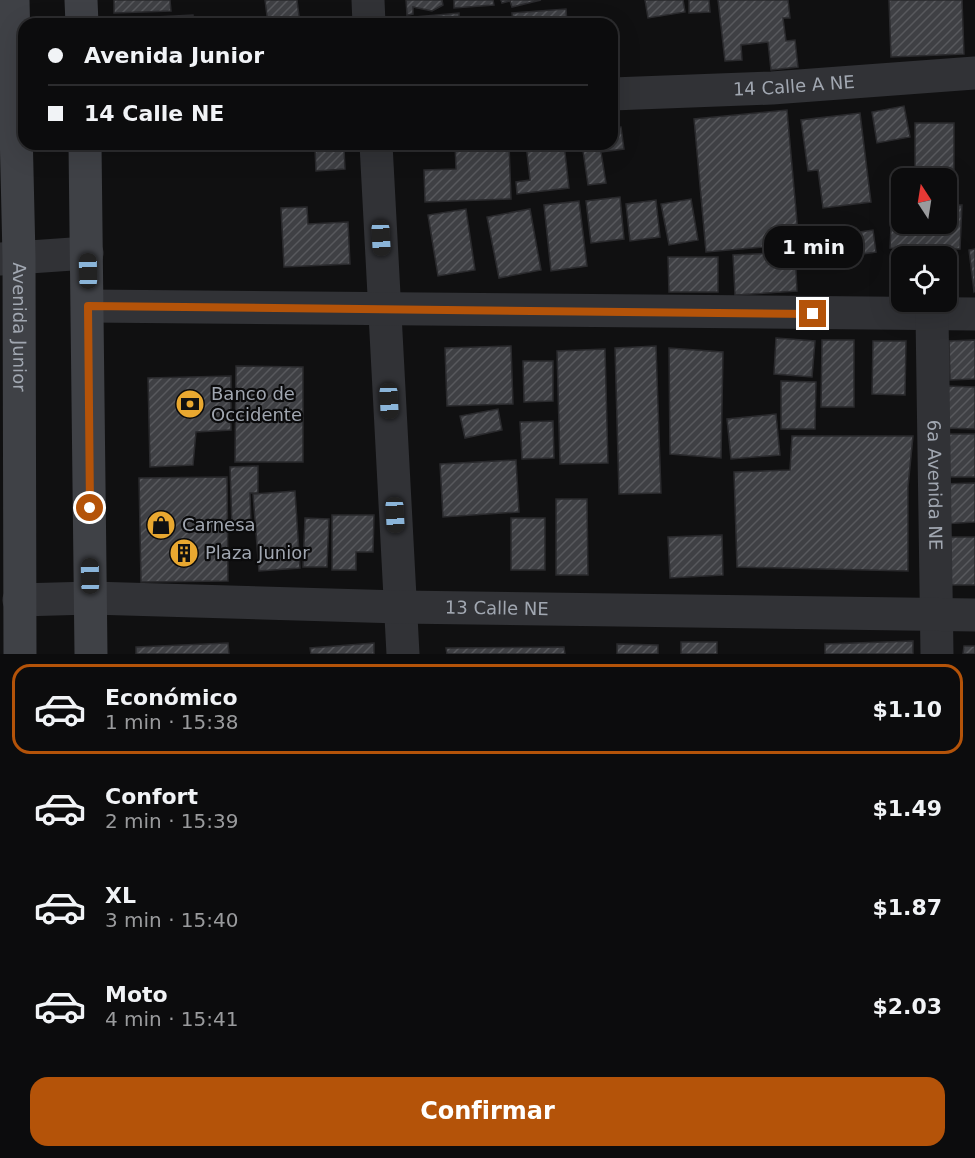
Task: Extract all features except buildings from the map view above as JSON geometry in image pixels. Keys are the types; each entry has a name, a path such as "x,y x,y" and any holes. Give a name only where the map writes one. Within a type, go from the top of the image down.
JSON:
{"main road":[{"name":"Avenida Junior","path":"13,0 9,496 19,600 20,654"},
{"path":"81,0 82,18"},
{"path":"85,150 91,654"}],"street":[{"path":"368,0 369,18"},
{"name":"14 Calle A NE","path":"618,94 772,88 975,73"},
{"path":"376,150 403,654"},
{"path":"10,258 87,253"},
{"path":"88,306 975,314"},
{"name":"6a Avenida NE","path":"932,315 937,654"},
{"name":"13 Calle NE","path":"19,600 91,598 400,607 975,615"}],"place":[{"name":"Banco de Occidente","path":"190,404"},
{"name":"Carnesa","path":"161,525"},
{"name":"Plaza Junior","path":"184,553"}],"route":[{"path":"90,508 88,306 813,314"}]}
